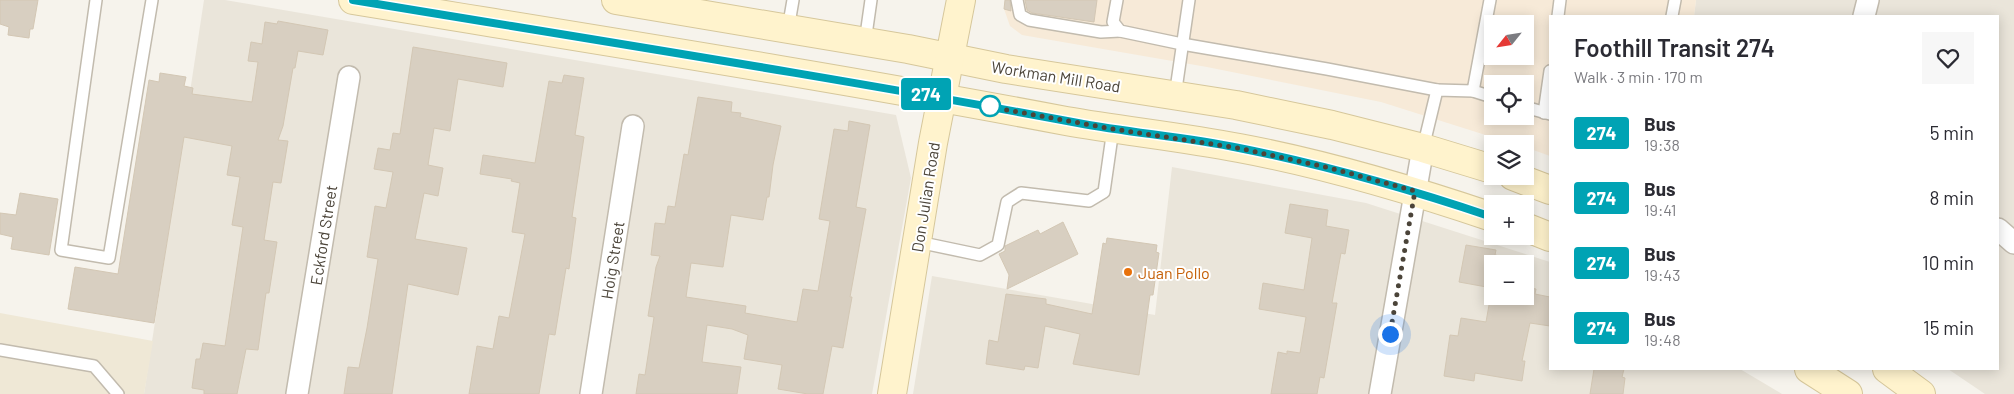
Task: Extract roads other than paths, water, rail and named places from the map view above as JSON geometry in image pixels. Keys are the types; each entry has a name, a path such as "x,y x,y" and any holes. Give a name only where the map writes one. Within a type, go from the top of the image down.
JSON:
{"main road":[{"path":"353,0 943,97 1113,129 1238,148 1330,168 1415,191 1484,213"},
{"name":"Workman Mill Road","path":"616,0 659,3 1006,69 1236,106 1332,125 1423,148 1484,167"},
{"name":"Don Julian Road","path":"892,394 933,143 961,0"},
{"path":"1534,184 1549,190"},
{"path":"1534,231 1549,237"},
{"path":"1811,370 1848,394"},
{"path":"1888,370 1922,394"}],"street":[{"path":"1864,15 1868,0"},
{"name":"Eckford Street","path":"297,394 349,77"},
{"name":"Hoig Street","path":"591,394 633,126"},
{"path":"1380,394 1423,148"},
{"path":"1999,230 2014,242"}],"lane":[{"path":"96,0 62,250 109,258 152,0"},
{"path":"788,29 793,0"},
{"path":"865,42 871,0"},
{"path":"1017,0 1020,15 1029,20 1100,32 1120,32 1437,90 1473,91 1484,94"},
{"path":"1117,0 1113,22 1120,32"},
{"path":"1175,96 1189,0"},
{"path":"1473,91 1490,0"},
{"path":"1558,15 1560,0"},
{"path":"1672,15 1674,0"},
{"path":"1534,109 1547,113 1549,85"},
{"path":"1423,148 1437,90"},
{"path":"918,242 980,255 998,245 1007,202 1021,193 1089,201 1104,192 1113,129"},
{"path":"0,350 94,366 118,394"}],"place":[{"name":"Juan Pollo","path":"1128,272"}]}
